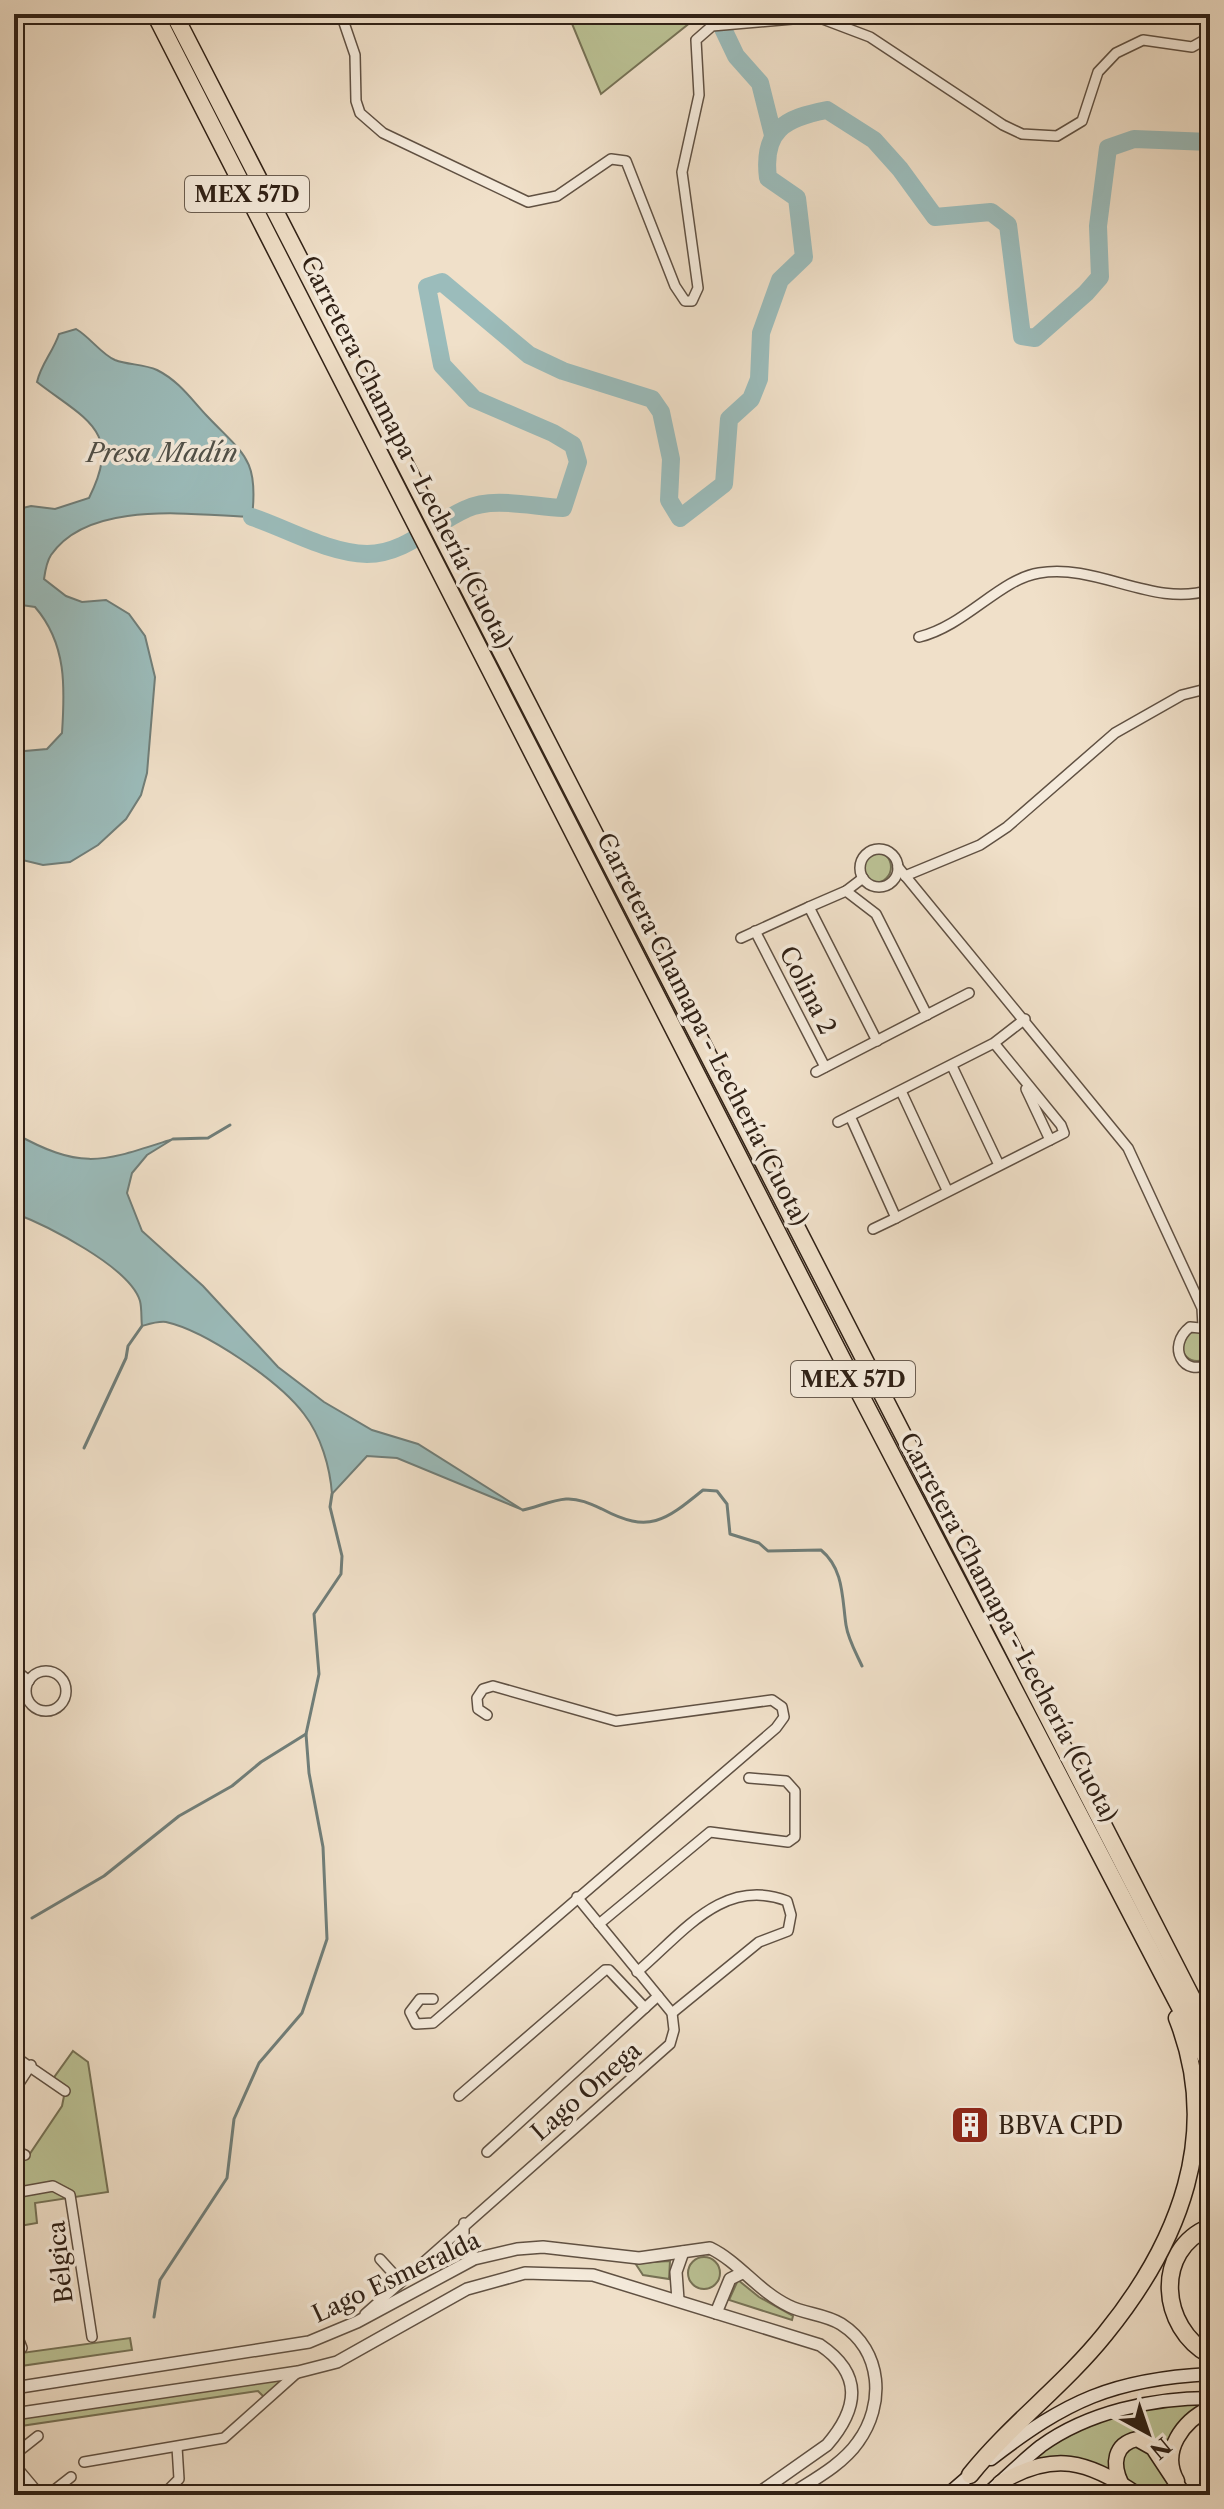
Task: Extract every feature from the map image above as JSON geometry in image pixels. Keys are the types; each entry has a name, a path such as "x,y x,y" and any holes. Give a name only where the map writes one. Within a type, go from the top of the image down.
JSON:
{"highway":[{"name":"Carretera Chamapa - Lechería (Cuota)","path":"155,14 348,370"},
{"name":"Carretera Chamapa - Lechería (Cuota)","path":"174,14 348,370 1210,2033"},
{"name":"Carretera Chamapa - Lechería (Cuota)","path":"510,685 860,1394 1210,2065"},
{"path":"970,2475 994,2445 1105,2335 1138,2289 1188,2187 1196,2148 1195,2092 1182,2031 1152,1954"},
{"path":"1210,2227 1197,2232 1174,2264 1168,2294 1177,2325 1197,2348 1210,2355"}],"main road":[{"path":"948,2494 1056,2411 1092,2395 1164,2377 1210,2374"},
{"path":"986,2495 1042,2446 1100,2415 1185,2398 1210,2398"},
{"path":"1184,2495 1171,2470 1175,2441 1184,2425 1210,2408"},
{"path":"1121,2483 1115,2471 1116,2455 1120,2447 1137,2439 1153,2448 1184,2495"},
{"path":"1000,2483 1028,2466 1069,2462 1121,2483 1138,2495"}],"street":[{"path":"341,14 355,55 356,101 360,113 383,133 528,202 557,196 611,159 626,161 675,286 685,301 692,301 698,288 682,172 699,95 696,40 703,31 722,25 812,15 870,37 1003,125 1040,137 1057,136 1082,121 1098,72 1116,53 1143,40 1192,47 1210,37"},
{"path":"919,637 937,633 967,617 1015,583 1036,573 1067,571 1163,595 1196,594 1210,590"},
{"path":"905,876 980,845 1007,827 1066,772 1115,733 1182,695 1210,688"},
{"path":"862,902 866,881 860,864 873,850 892,854 905,876 1128,1148 1202,1308 1207,1328 1190,1327 1180,1335 1177,1346 1180,1359 1190,1367 1203,1367 1210,1363"},
{"path":"866,881 889,884 898,867"},
{"name":"Colina 2","path":"741,938 866,881"},
{"path":"846,891 876,914 927,1015"},
{"name":"Colina 2","path":"809,907 877,1041"},
{"name":"Colina 2","path":"755,931 821,1070 969,993"},
{"path":"838,1122 994,1043 1025,1019"},
{"path":"873,1229 1069,1131 994,1043"},
{"path":"952,1066 999,1165"},
{"path":"1019,1075 1050,1140"},
{"path":"901,1091 947,1190"},
{"path":"850,1116 896,1218"},
{"path":"14,1669 29,1681"},
{"path":"39,1672 58,1675 65,1686 64,1700 54,1709 34,1706 27,1695 29,1681 39,1672"},
{"path":"433,1999 420,1999 412,2005 410,2012 416,2024 433,2023 776,1728 784,1717 782,1707 772,1700 616,1721 493,1686 483,1689 477,1698 478,1709 487,1715"},
{"path":"599,1924 710,1832 788,1842 795,1837 795,1791 786,1781 749,1778"},
{"path":"577,1897 637,1972 672,2013 759,1942 788,1931 791,1915 787,1901 751,1892 719,1901 637,1972"},
{"path":"459,2096 605,1970 609,1970 645,2008"},
{"path":"487,2152 658,1996"},
{"name":"Lago Onega","path":"357,2322 464,2223 670,2044 674,2030 672,2013"},
{"path":"14,2056 65,2091"},
{"path":"14,2091 31,2065"},
{"path":"14,2150 25,2155"},
{"name":"Bélgica","path":"14,2193 53,2186 70,2195 92,2337"},
{"path":"464,2223 464,2236 474,2259"},
{"name":"Lago Esmeralda","path":"14,2388 309,2342 357,2322 474,2259 543,2247 639,2258 701,2247 720,2253"},
{"path":"678,2300 676,2272 683,2252"},
{"path":"720,2253 788,2306 832,2320 858,2339 874,2365 878,2390 872,2419 857,2444 790,2495"},
{"path":"720,2253 730,2279"},
{"path":"380,2259 401,2282"},
{"name":"Lago Esmeralda","path":"14,2414 298,2372 337,2362 467,2289 525,2273 593,2275 820,2345 845,2366 852,2384 848,2413 827,2445 756,2495"},
{"path":"716,2313 730,2279 742,2273"},
{"path":"14,2328 22,2348"},
{"path":"84,2462 224,2438 298,2372"},
{"path":"14,2455 38,2436"},
{"path":"163,2495 179,2479 177,2447"},
{"path":"16,2471 40,2495"},
{"path":"48,2495 71,2477"}],"green space":[{"path":"568,14 701,14 601,94"},
{"path":"875,851 886,856 891,867 886,878 875,883 864,878 859,867 864,856"},
{"path":"1197,1331 1208,1335 1212,1346 1208,1357 1197,1361 1186,1357 1182,1346 1186,1335"},
{"path":"73,2051 88,2062 108,2192 35,2203 37,2223 14,2227 14,2150 29,2155 62,2106 65,2091 50,2083"},
{"path":"704,2257 716,2261 720,2273 716,2285 704,2289 692,2285 688,2273 692,2261"},
{"path":"670,2261 669,2279 643,2275 635,2263"},
{"path":"738,2280 759,2297 793,2316 792,2320 729,2300"},
{"path":"130,2338 132,2350 14,2367 14,2354"},
{"path":"298,2372 267,2400 258,2391 14,2427 14,2414"},
{"path":"1210,2398 1184,2425 1171,2470 1185,2495 1138,2495 1091,2470 1028,2466 1044,2447 1086,2422 1135,2409"}],"water":[{"name":"Presa Madín","path":"76,329 110,357 157,370 178,385 246,459 254,497 252,517 172,513 116,518 90,525 68,537 51,555 44,579 66,596 82,602 106,600 129,614 145,636 155,677 147,773 141,795 126,819 98,845 70,862 43,865 14,858 14,752 47,749 62,733 62,667 53,636 35,607 14,604 14,510 31,506 55,509 89,498 99,475 102,457 100,441 94,429 84,417 37,382 59,334"},
{"path":"14,1133 58,1153 92,1159 127,1153 173,1139 147,1155 132,1173 127,1193 142,1231 203,1286 278,1367 324,1402 372,1430 418,1444 523,1510 397,1458 367,1456 332,1494 327,1463 315,1432 304,1414 278,1387 221,1346 182,1327 166,1322 142,1326 140,1301 121,1275 65,1237 14,1213"}],"waterway":[{"path":"716,14 736,56 760,83 773,135"},
{"path":"252,517 323,545 367,554 394,549 477,505 501,503 563,508 578,462 573,445 553,433 474,399 442,365 427,287 442,282 529,355 563,371 652,399 661,412 671,459 669,500 680,518 724,484 729,419 751,399 759,379 761,333 780,280 804,257 797,198 768,178 767,162 773,138 788,122 799,117 827,110 874,140 935,217 991,212 1008,225 1022,336 1035,338 1100,277 1098,226 1108,148 1134,139 1210,142"},
{"path":"173,1139 208,1138 230,1125"},
{"path":"84,1448 126,1358 128,1346 142,1326"},
{"path":"523,1510 571,1499 589,1503 618,1517 645,1522 678,1510 703,1490 717,1491 727,1504 730,1534 759,1543 768,1551 821,1550 829,1558 838,1575 847,1630 862,1666"},
{"path":"154,2317 160,2280 227,2178 234,2119 259,2063 302,2013 327,1939 323,1847 309,1773 306,1734 319,1674 314,1614 341,1574 342,1556 330,1507 332,1494"},
{"path":"32,1918 104,1876 179,1816 232,1786 261,1762 306,1734"}],"place":[{"name":"BBVA CPD","path":"970,2125"}]}
